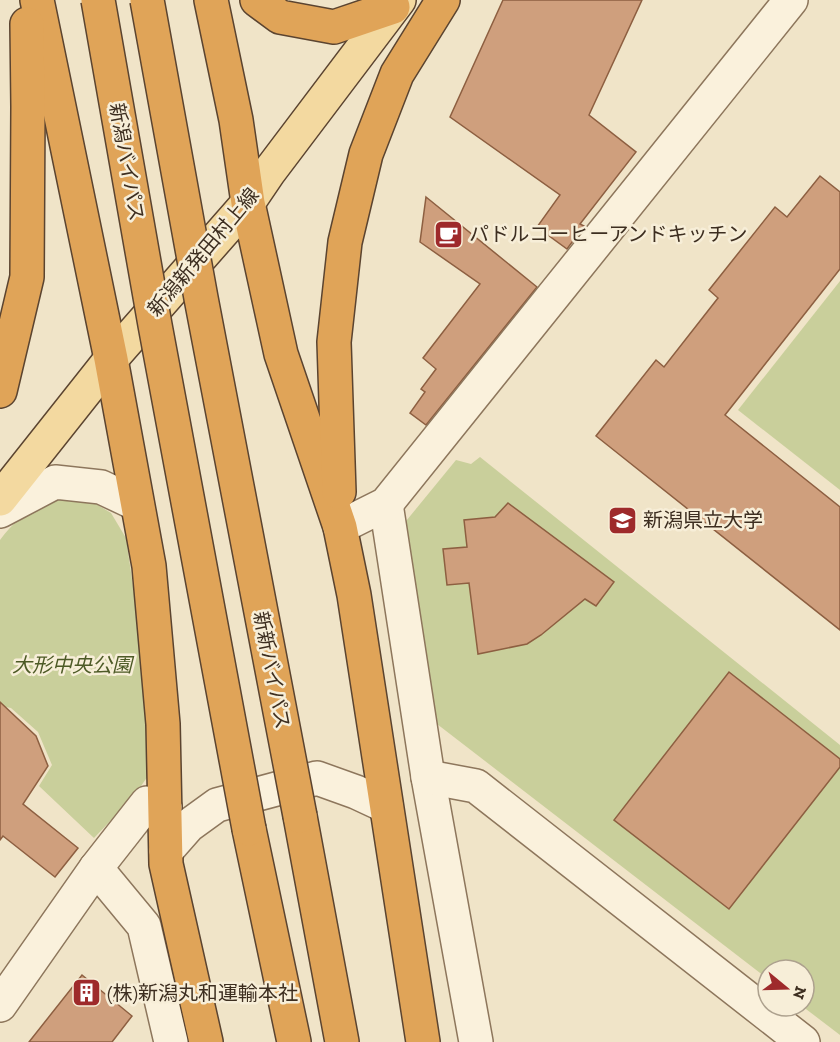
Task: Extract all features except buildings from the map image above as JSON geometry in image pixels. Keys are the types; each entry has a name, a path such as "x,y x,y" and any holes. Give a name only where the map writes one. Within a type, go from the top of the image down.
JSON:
{"highway":[{"path":"0,391 27,277 26,0"},
{"path":"37,0 111,359 148,566 163,723 166,864 206,1042"},
{"name":"新潟バイパス","path":"98,0 155,325 249,829 294,1042"},
{"name":"新新バイパス","path":"147,0 342,1042"},
{"path":"211,0 236,120 248,203 281,354 340,527 354,595 423,1042"},
{"path":"257,0 280,17 334,27 396,4"},
{"path":"340,527 334,342 345,242 366,154 397,74 444,0"}],"main road":[{"name":"新潟新発田村上線","path":"0,499 111,359 248,203 396,4"}],"street":[{"path":"340,527 386,504 791,0"},
{"path":"0,511 55,482 101,487 137,504"},
{"path":"386,504 428,777 476,1042"},
{"path":"428,777 476,786 803,1042"},
{"path":"166,850 188,826 217,805 317,778 386,806"},
{"path":"0,1005 96,868 147,803 165,807"},
{"path":"96,868 144,926 171,1042"}],"green space":[{"path":"840,281 840,490 738,410"},
{"path":"480,457 840,745 840,1035 816,1017 816,958 756,958 756,970 437,724 430,716 402,526 456,460 471,464"},
{"name":"大形中央公園","path":"63,497 91,501 111,513 126,538 143,655 148,776 134,796 94,838 39,786 52,765 38,732 11,708 0,706 0,540 27,513"}],"place":[{"name":"パドルコーヒーアンドキッチン","path":"448,234"},
{"name":"新潟県立大学","path":"622,520"},
{"name":"(株)新潟丸和運輸本社","path":"86,993"}]}
